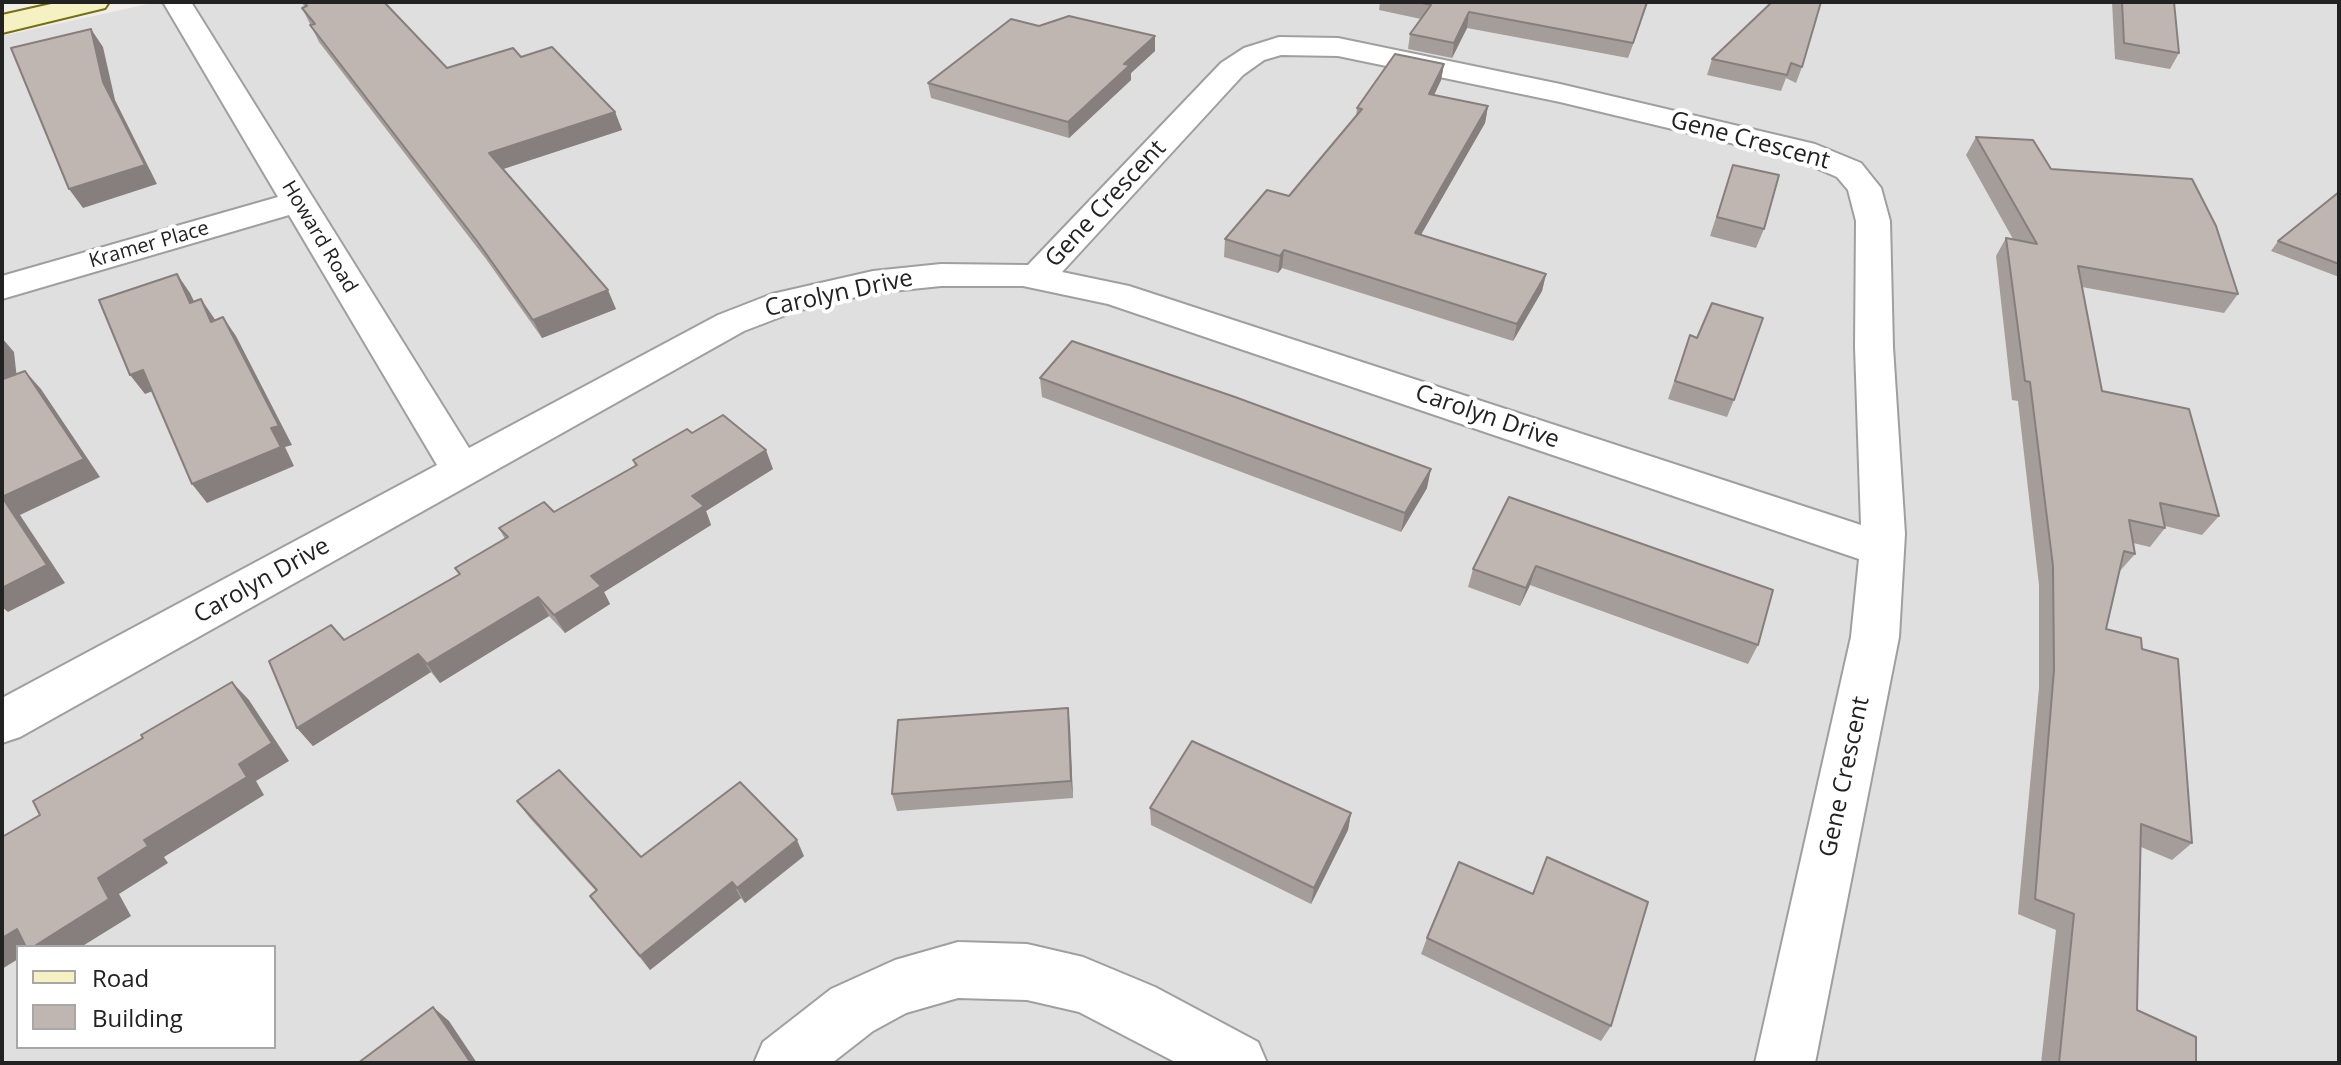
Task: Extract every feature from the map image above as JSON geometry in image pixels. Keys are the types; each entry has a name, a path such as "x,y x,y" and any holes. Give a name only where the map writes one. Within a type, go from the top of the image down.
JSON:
{"street":[{"path":"2,24 95,2"},
{"name":"Howard Road","path":"177,2 462,472"},
{"name":"Gene Crescent","path":"1037,277 1232,69 1254,54 1279,46 1338,47 1560,93 1804,151 1849,170 1864,188 1871,213 1883,534 1875,637 1785,1063"},
{"name":"Kramer Place","path":"2,288 297,202"},
{"name":"Carolyn Drive","path":"2,722 731,323 785,302 873,282 941,275 968,273 1037,277 1131,299 1881,549"},
{"path":"784,1063 852,1010 895,988 958,970 1027,972 1083,985 1134,1007 1237,1063"}],"shaded area":[{"path":"157,2 2339,2 2339,1063 2,1063 2,36"}],"building":[{"path":"305,2 384,2 447,68 513,48 521,57 552,47 615,112 489,153 608,290 533,320 477,241 310,25 315,24 302,8 307,6"},
{"path":"1417,2 1647,2 1633,43 1469,12 1454,43 1410,34 1431,5"},
{"path":"1772,2 1821,2 1802,67 1791,63 1787,75 1712,59"},
{"path":"2122,2 2174,2 2179,53 2124,43"},
{"path":"1069,16 1155,36 1124,64 1130,65 1068,122 928,83 1011,19 1039,26"},
{"path":"91,29 103,82 145,165 69,189 11,48"},
{"path":"1395,54 1444,64 1429,94 1488,106 1415,233 1546,274 1517,324 1284,250 1280,256 1225,239 1267,190 1289,196 1362,109 1357,108"},
{"path":"1976,137 2033,140 2051,169 2192,179 2216,226 2238,294 2078,266 2102,391 2189,409 2219,516 2160,503 2165,528 2129,520 2135,554 2124,551 2106,629 2141,638 2142,649 2178,659 2192,843 2141,824 2137,1010 2196,1037 2196,1063 2059,1063 2074,914 2035,899 2054,670 2053,566 2030,382 2025,381 2006,238 2037,244"},
{"path":"1733,165 1779,175 1764,229 1717,217"},
{"path":"2339,192 2339,264 2278,241"},
{"path":"177,274 190,303 201,299 211,322 223,317 279,426 271,428 281,447 192,484 143,370 130,375 99,300"},
{"path":"1712,303 1763,318 1734,400 1675,381 1690,335 1697,338"},
{"path":"1072,341 1431,469 1405,513 1040,378"},
{"path":"2,369 3,379 25,371 84,459 2,497"},
{"path":"723,415 766,450 692,496 704,506 591,576 601,586 554,615 538,597 427,664 418,654 297,728 269,661 331,625 344,640 460,574 455,568 508,537 499,528 544,502 554,512 637,465 633,460 687,429 692,433"},
{"path":"2,497 47,565 2,588"},
{"path":"1509,497 1773,590 1758,645 1536,566 1526,588 1473,569"},
{"path":"232,682 272,743 239,764 247,777 144,840 148,846 98,878 109,899 36,945 25,945 17,929 2,938 2,837 40,815 33,801 143,738 141,735"},
{"path":"1068,708 1071,781 892,794 898,720"},
{"path":"1192,741 1351,813 1314,888 1150,808"},
{"path":"559,770 641,857 740,782 797,840 737,888 732,882 640,956 590,896 597,890 517,801"},
{"path":"1547,857 1648,902 1611,1026 1427,938 1459,862 1533,894"},
{"path":"433,1007 471,1063 358,1063"}]}
